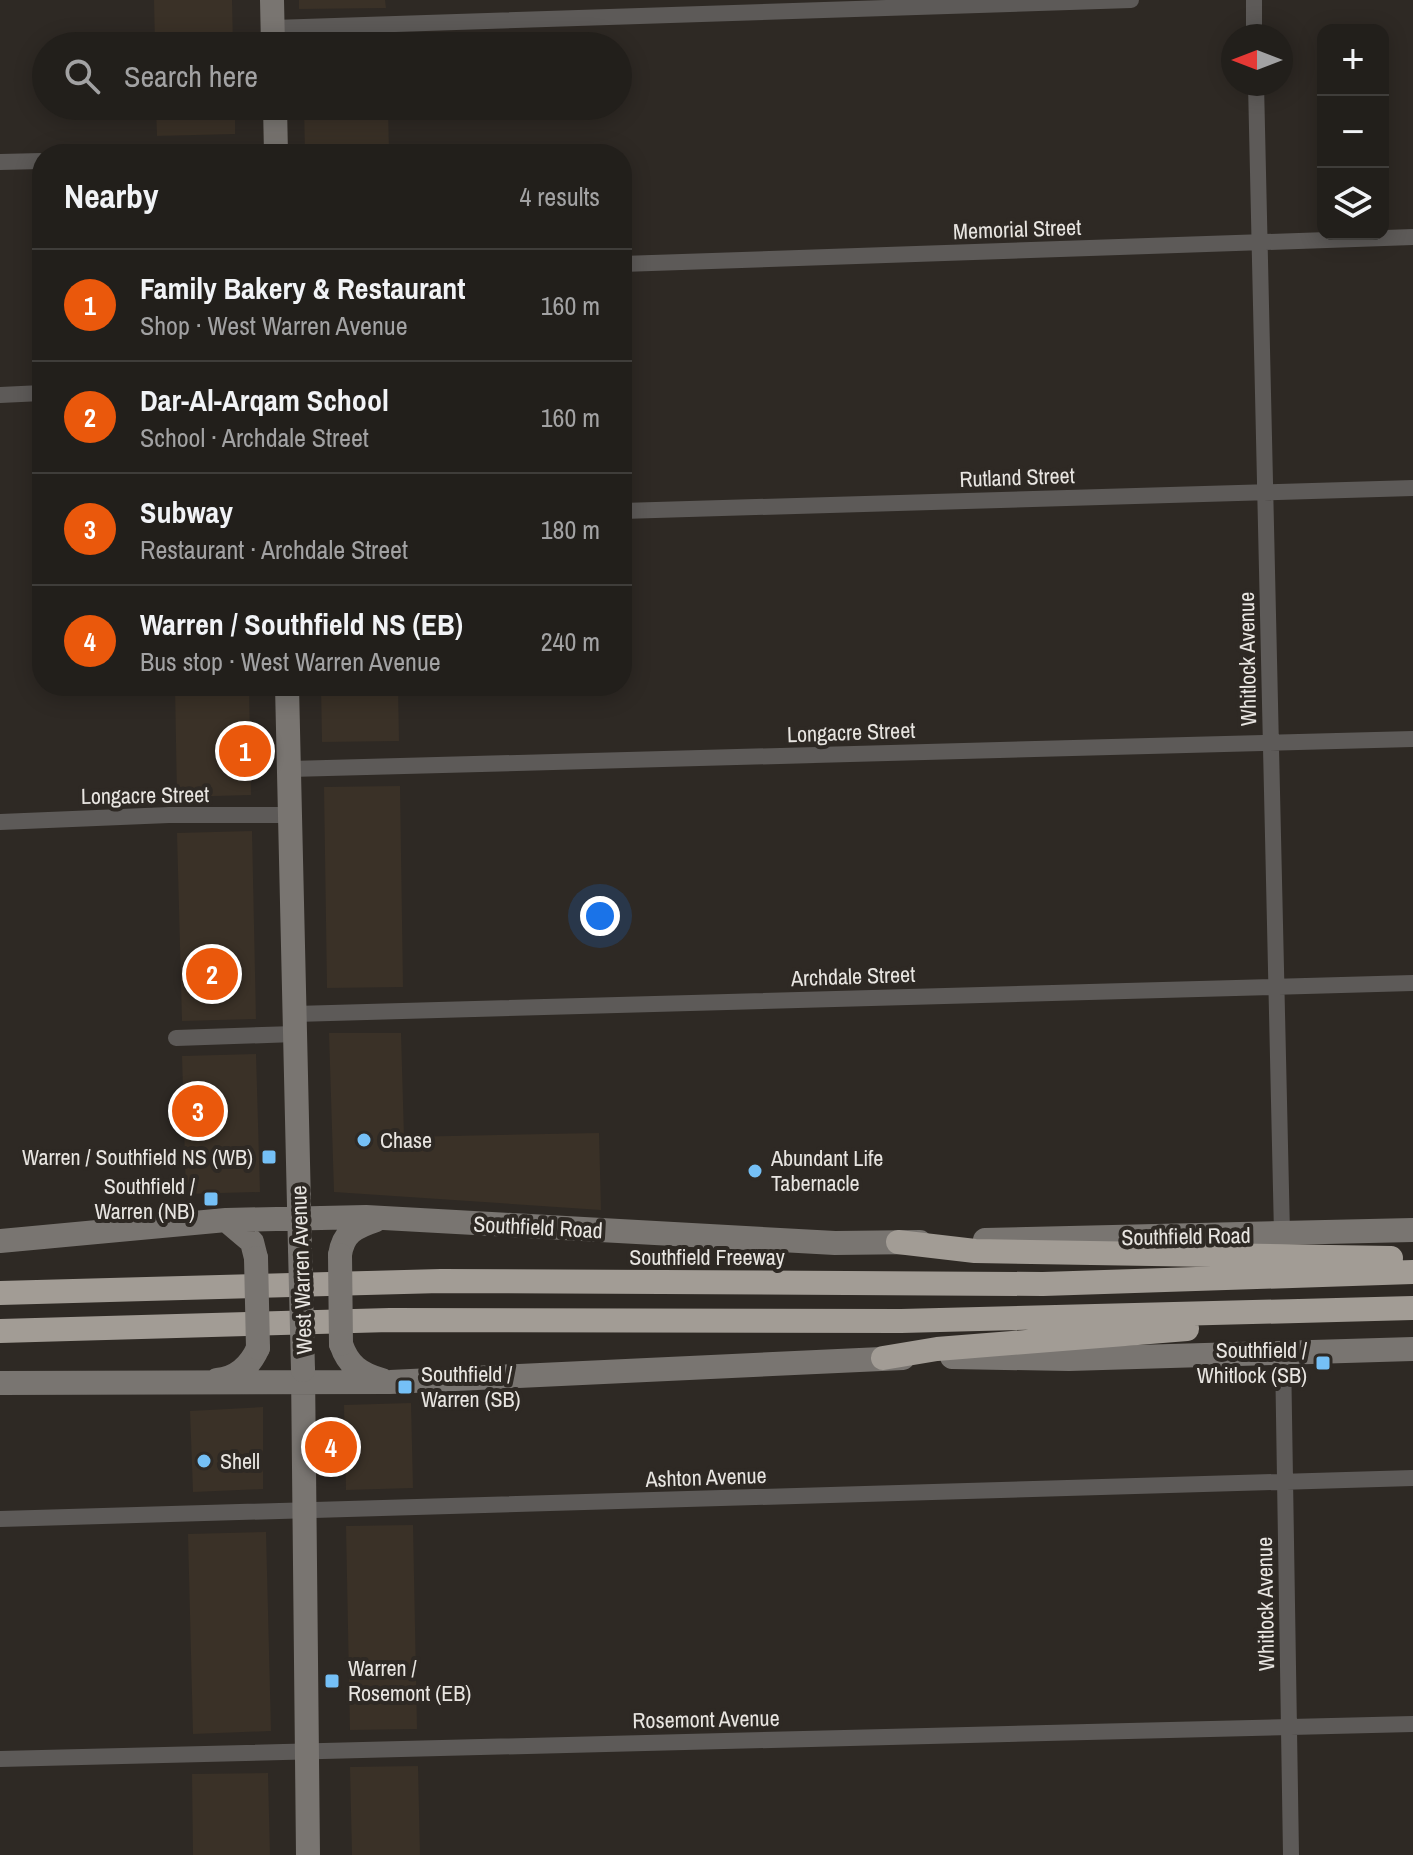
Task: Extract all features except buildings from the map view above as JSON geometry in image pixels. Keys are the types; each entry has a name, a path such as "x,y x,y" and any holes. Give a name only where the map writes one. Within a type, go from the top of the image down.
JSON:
{"highway":[{"path":"898,1242 975,1251 1413,1258"},
{"name":"Southfield Freeway","path":"0,1293 441,1281 1043,1284 1413,1272"},
{"path":"0,1331 390,1320 901,1321 1413,1309"},
{"path":"883,1358 937,1349 1413,1309"}],"main road":[{"path":"272,0 273,32"},
{"path":"275,120 276,144"},
{"name":"West Warren Avenue","path":"287,696 304,1376 308,1855"},
{"name":"Southfield Road","path":"0,1241 226,1220 299,1218 382,1218 733,1239 898,1242 1413,1230"},
{"path":"382,1218 355,1227 342,1240 341,1344 345,1358 357,1370 390,1382"},
{"path":"199,1382 228,1379 239,1373 251,1362 258,1348 256,1258 252,1242 226,1220"},
{"path":"0,1383 199,1382 304,1376 390,1382 883,1358 1069,1359 1413,1349"}],"street":[{"path":"389,32 1131,0"},
{"path":"1254,0 1254,24"},
{"name":"Whitlock Avenue","path":"1256,96 1282,1234"},
{"path":"0,162 32,161"},
{"name":"Memorial Street","path":"632,264 1413,237"},
{"path":"0,395 32,393"},
{"name":"Rutland Street","path":"632,511 1413,488"},
{"name":"Longacre Street","path":"290,769 1413,739"},
{"name":"Longacre Street","path":"0,822 169,815 291,815"},
{"name":"Archdale Street","path":"176,1038 295,1024 1413,983"},
{"name":"Whitlock Avenue","path":"1283,1353 1291,1855"},
{"name":"Ashton Avenue","path":"0,1519 1413,1478"},
{"name":"Rosemont Avenue","path":"0,1759 1413,1724"}],"shaded area":[{"path":"154,0 232,0 233,32 155,32"},
{"path":"299,0 385,0 386,8 299,9"},
{"path":"156,120 235,120 235,134 157,136"},
{"path":"304,120 388,120 389,144 305,144"},
{"path":"175,696 249,696 251,795 177,797"},
{"path":"321,696 398,696 399,741 322,742"},
{"path":"400,786 403,987 327,988 324,787"},
{"path":"252,831 256,1019 182,1021 177,833"},
{"path":"329,1033 401,1033 404,1137 599,1133 601,1210 334,1192"},
{"path":"256,1054 260,1192 186,1194 182,1056"},
{"path":"411,1403 413,1488 346,1490 344,1405"},
{"path":"263,1407 263,1489 193,1492 190,1411"},
{"path":"413,1525 417,1729 350,1730 346,1526"},
{"path":"266,1532 271,1731 193,1734 188,1534"},
{"path":"418,1766 420,1855 352,1855 350,1767"},
{"path":"268,1773 270,1855 193,1855 192,1774"}],"place":[{"name":"Family Bakery & Restaurant","path":"245,751"},
{"name":"Dar-Al-Arqam School","path":"212,974"},
{"name":"Subway","path":"198,1111"},
{"name":"Chase","path":"364,1140"},
{"name":"Warren / Southfield NS (WB)","path":"269,1157"},
{"name":"Abundant Life Tabernacle","path":"755,1171"},
{"name":"Southfield / Warren (NB)","path":"211,1199"},
{"name":"Southfield / Whitlock (SB)","path":"1323,1363"},
{"name":"Southfield / Warren (SB)","path":"405,1387"},
{"name":"Warren / Southfield NS (EB)","path":"331,1447"},
{"name":"Shell","path":"204,1461"},
{"name":"Warren / Rosemont (EB)","path":"332,1681"}]}
